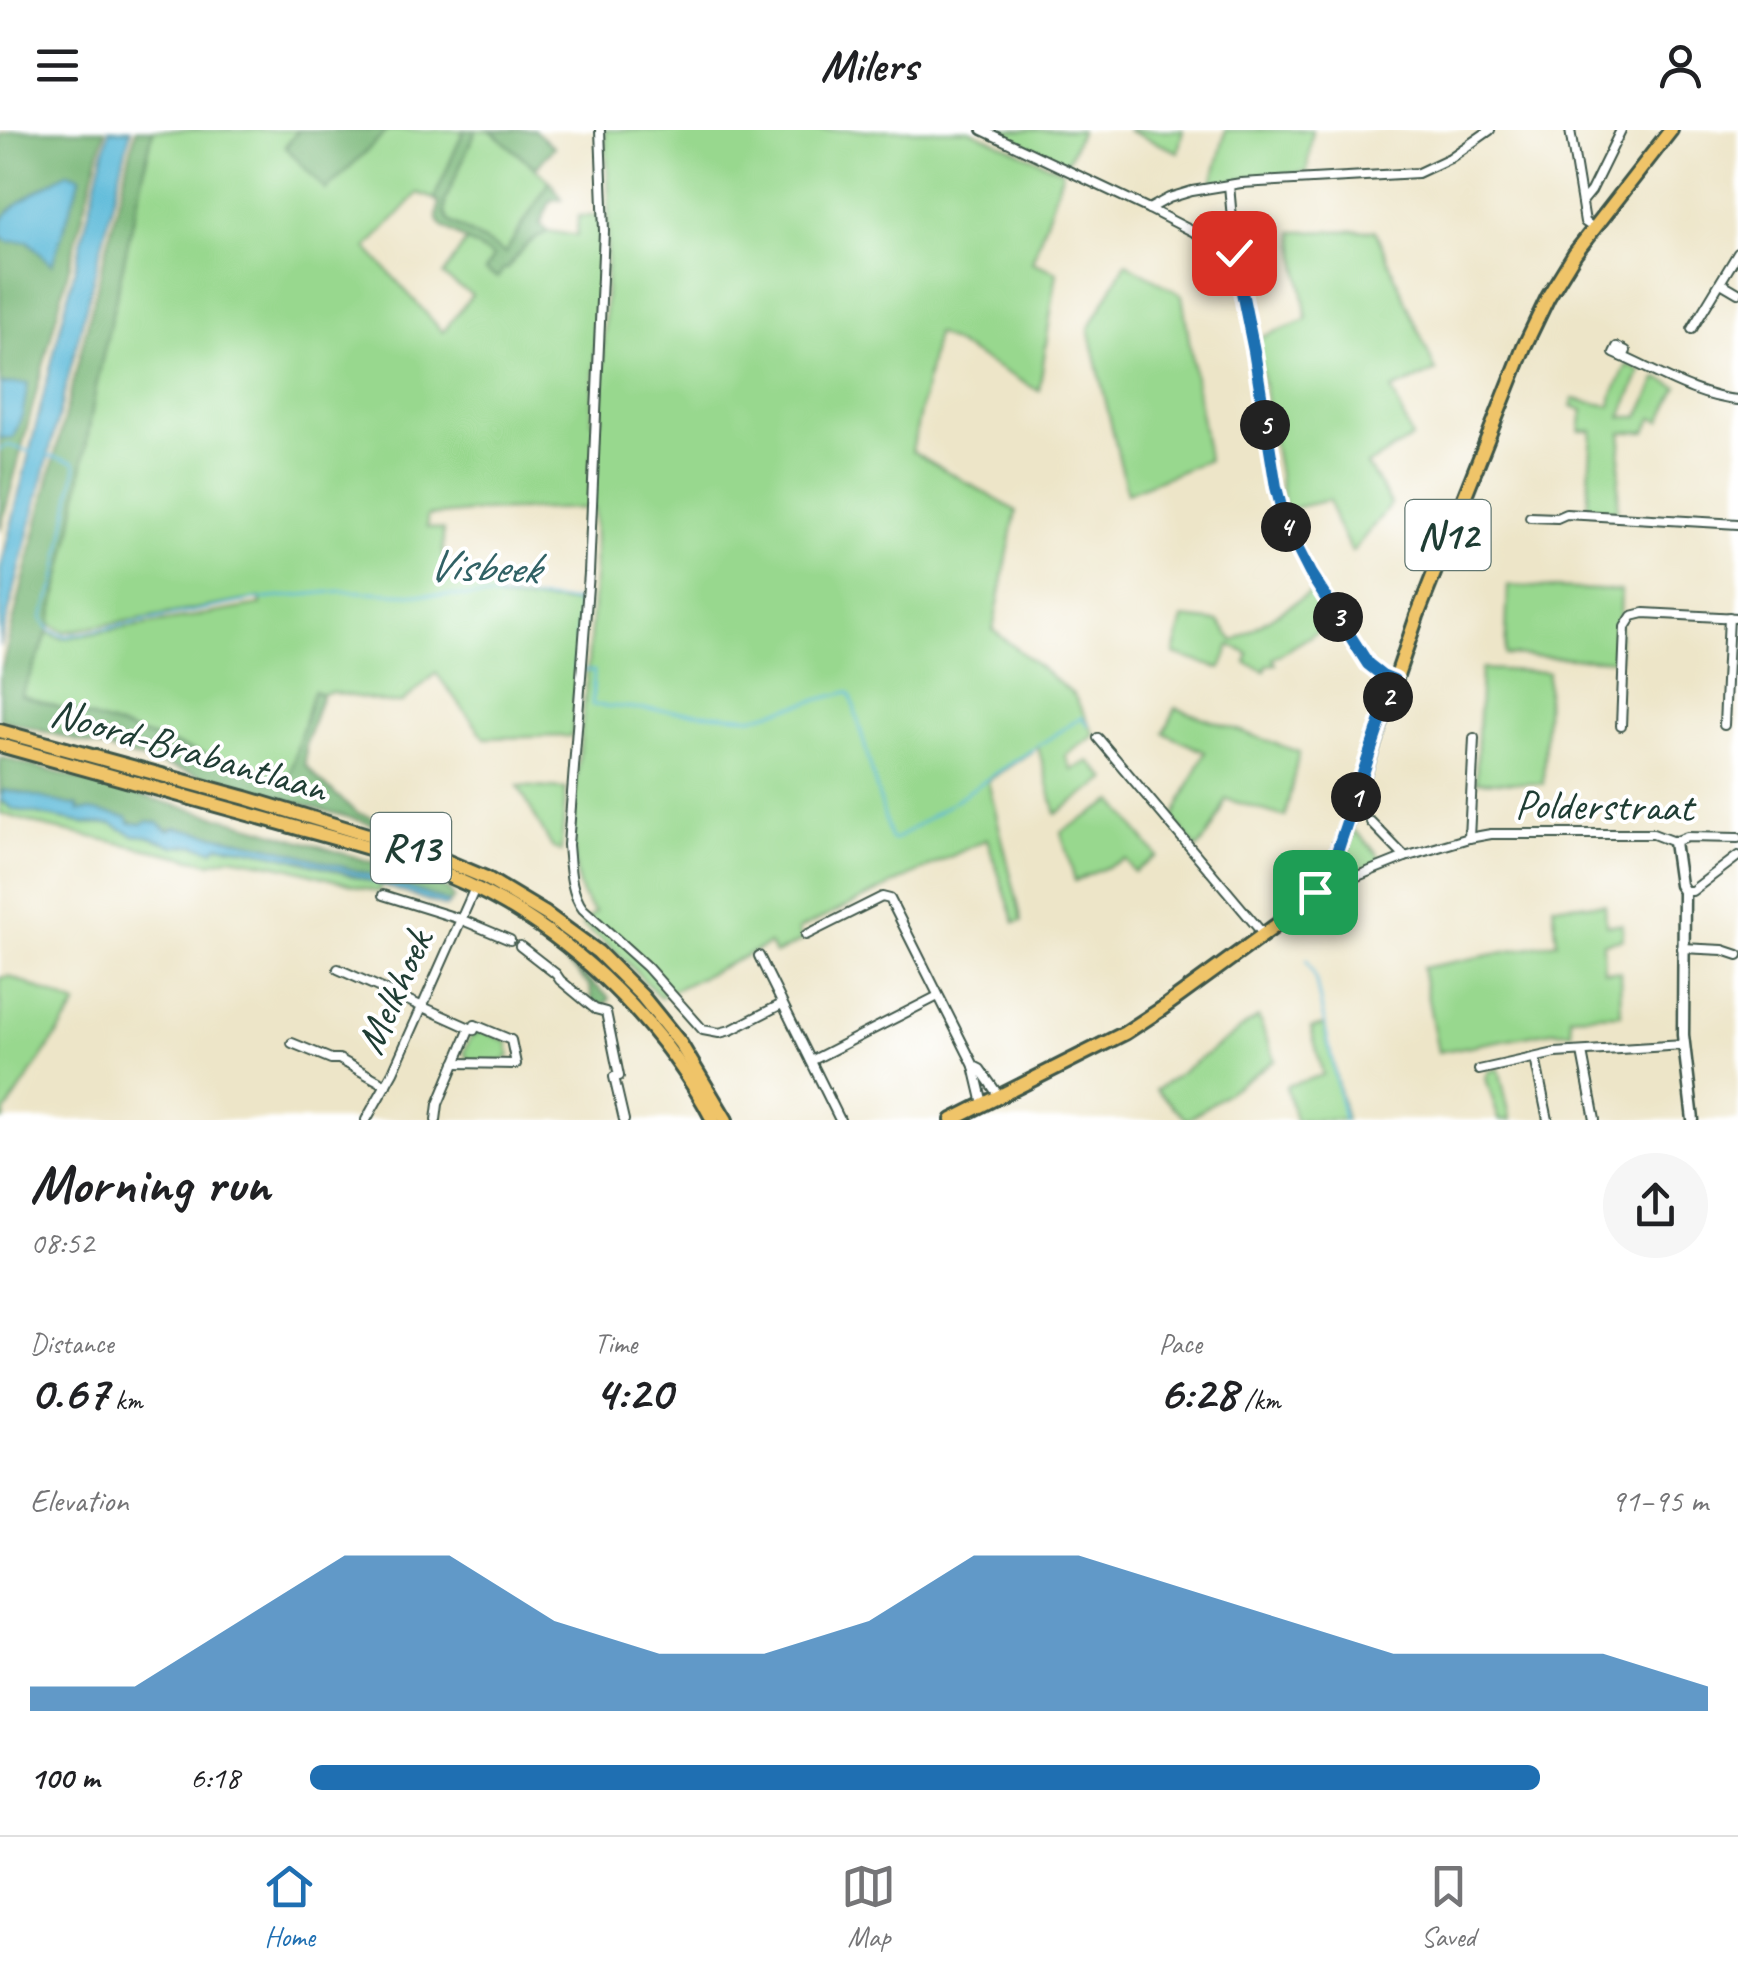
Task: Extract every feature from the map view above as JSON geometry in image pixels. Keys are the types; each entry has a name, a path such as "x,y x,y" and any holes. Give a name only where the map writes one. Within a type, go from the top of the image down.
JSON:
{"main road":[{"name":"N12","path":"952,1120 1125,1033 1306,903 1327,876 1394,680 1524,347 1563,272 1672,130"},
{"name":"Noord-Brabantlaan","path":"0,731 246,798 427,853 486,878 546,914 598,952 642,996 680,1043 726,1120"},
{"name":"Noord-Brabantlaan","path":"0,745 387,854 475,888 542,927 615,988 676,1059 713,1120"}],"street":[{"path":"600,130 604,231 589,574 568,845 577,902 646,967 703,1030 731,1030 782,1004"},
{"path":"982,130 1234,253"},
{"path":"1150,209 1168,198 1192,191 1263,180 1418,172 1450,158 1490,130"},
{"path":"1570,130 1585,222 1594,228"},
{"path":"1582,202 1621,130"},
{"path":"1230,185 1234,253 1286,526 1310,573 1368,664 1394,680"},
{"path":"1692,328 1738,253"},
{"path":"1721,283 1738,293"},
{"path":"1623,356 1711,397 1738,400"},
{"path":"1530,517 1557,518 1566,514 1738,524"},
{"path":"1621,726 1625,627 1632,616 1644,613 1733,618 1724,724"},
{"path":"1098,738 1264,935"},
{"name":"Polderstraat","path":"1469,838 1474,738"},
{"path":"1371,822 1405,857"},
{"name":"Polderstraat","path":"1327,876 1342,880 1469,838 1505,834 1653,834 1674,842 1687,837 1738,838"},
{"path":"1674,842 1684,891 1684,1045 1693,1120"},
{"path":"1684,891 1692,890 1738,856"},
{"name":"Melkhoek","path":"366,1120 386,1085 475,888"},
{"path":"383,894 510,940"},
{"path":"806,935 886,896 974,1066 983,1104"},
{"path":"520,946 595,1009 606,1012 624,1120"},
{"path":"1682,948 1723,950 1738,955"},
{"path":"759,956 840,1120"},
{"path":"338,968 474,1030 476,1025 511,1040 516,1064 455,1063"},
{"path":"811,1061 938,996"},
{"path":"436,1120 438,1104 470,1028"},
{"path":"292,1043 338,1059 386,1085"},
{"path":"1479,1070 1582,1052 1684,1045"},
{"path":"1582,1052 1594,1120"},
{"path":"1535,1058 1548,1120"},
{"path":"974,1066 999,1096"}],"green space":[{"path":"16,130 105,130 0,531 0,134"},
{"path":"136,130 153,130 96,387 71,534 50,624 21,695 288,781 313,691 322,694 306,743 305,764 357,813 439,839 438,845 0,719 0,675"},
{"path":"153,130 299,130 285,146 326,190 388,130 464,130 434,199 418,193 367,248 443,332 472,295 443,276 466,241 507,269 526,245 548,231 577,236 578,216 601,216 592,422 601,420 609,194 605,130 970,130 1063,171 1032,262 1057,272 1039,391 936,333 912,451 1016,511 993,630 1074,695 1095,735 1065,756 1072,770 1089,761 1107,779 1056,814 1038,747 988,781 1022,921 1015,923 987,839 798,930 802,941 775,954 770,944 660,997 617,952 582,925 595,912 578,883 573,835 593,598 594,508 427,516 427,527 443,530 443,558 458,568 461,584 497,579 498,599 582,603 572,736 485,738 436,673 402,703 314,691 288,781 20,696 47,632 60,638 71,637 261,605 260,598 64,632 50,624 71,534 96,387"},
{"path":"299,130 388,130 326,190 285,147"},
{"path":"464,130 476,130 445,201 449,221 505,253 550,181 562,199 551,200 540,224 548,231 526,245 498,278 485,271 493,257 442,226 437,218 439,203 434,199"},
{"path":"476,130 490,130 550,181 505,253 449,221 445,213 445,201"},
{"path":"490,130 534,130 554,147 536,168"},
{"path":"996,130 1081,130 1066,164"},
{"path":"1127,130 1183,130 1178,152"},
{"path":"1226,130 1312,130 1307,172 1212,183"},
{"path":"1375,230 1436,371 1392,390 1412,438 1367,465 1391,504 1352,552 1329,500 1285,510 1256,339 1307,320 1293,232"},
{"path":"1126,263 1182,295 1208,460 1127,493 1089,329"},
{"path":"1627,365 1641,371 1621,417 1639,417 1658,378 1678,387 1661,421 1653,418 1646,432 1622,432 1617,511 1587,509 1592,431 1580,431 1583,410 1572,406 1573,399 1611,406"},
{"path":"1508,586 1621,591 1618,660 1505,655"},
{"path":"1316,589 1335,621 1273,659 1276,664 1267,665 1265,671 1246,663 1249,654 1230,645 1221,669 1174,654 1183,618 1219,622 1234,641"},
{"path":"1481,669 1548,672 1543,784 1476,781"},
{"path":"1176,708 1299,752 1285,817 1226,799 1214,826 1197,849 1173,819 1205,752 1164,733"},
{"path":"0,757 392,868 437,884 454,898 449,903 384,879 277,848 175,827 156,828 79,811 78,806 16,791 0,800"},
{"path":"518,786 566,789 561,852 552,847"},
{"path":"0,800 13,809 82,823 112,824 133,835 175,846 195,845 213,850 219,845 261,851 382,885 378,892 287,867 231,857 211,863 50,828 0,813"},
{"path":"1114,801 1157,856 1134,872 1125,859 1075,881 1061,832"},
{"path":"1354,830 1382,863 1348,873 1341,868"},
{"path":"1605,904 1606,925 1622,924 1623,939 1603,943 1604,971 1620,972 1621,1014 1570,1016 1572,1032 1552,1031 1438,1052 1422,968 1557,942 1553,905"},
{"path":"543,941 610,998 607,1003 593,1007 590,987"},
{"path":"9,976 77,1005 4,1120 0,1120 0,978"},
{"path":"1258,1017 1275,1060 1187,1120 1156,1090"},
{"path":"1324,1025 1346,1120 1295,1120 1286,1086 1323,1075 1311,1028"},
{"path":"479,1029 508,1042 510,1056 502,1062 469,1060 464,1052 472,1034 476,1035"},
{"path":"1499,1069 1511,1120 1499,1120 1486,1078 1489,1071"}],"water":[{"path":"109,130 131,130 0,647 0,571"},
{"path":"68,172 81,176 52,265 28,241 9,242 0,236 0,226 14,207"},
{"path":"28,383 23,413 13,438 0,438 0,384"},
{"path":"3,790 78,806 79,811 127,817 130,823 159,823 168,831 175,827 277,848 384,879 449,903 446,907 276,854 219,845 213,850 195,845 175,846 133,835 112,824 82,823 13,809 0,800"}],"waterway":[{"name":"Visbeek","path":"0,449 8,445 31,452"},
{"name":"Visbeek","path":"49,456 74,462 76,466 55,585 42,618 49,628 63,635 252,600 342,591 576,601 579,612 575,669 594,671 592,705 752,717 848,692 889,834 895,840 1082,717 1089,725"},
{"path":"1307,960 1315,977 1344,1120"}],"route":[{"path":"1234,253 1286,526 1310,573 1368,664 1394,680 1334,861 1315,892"}]}
